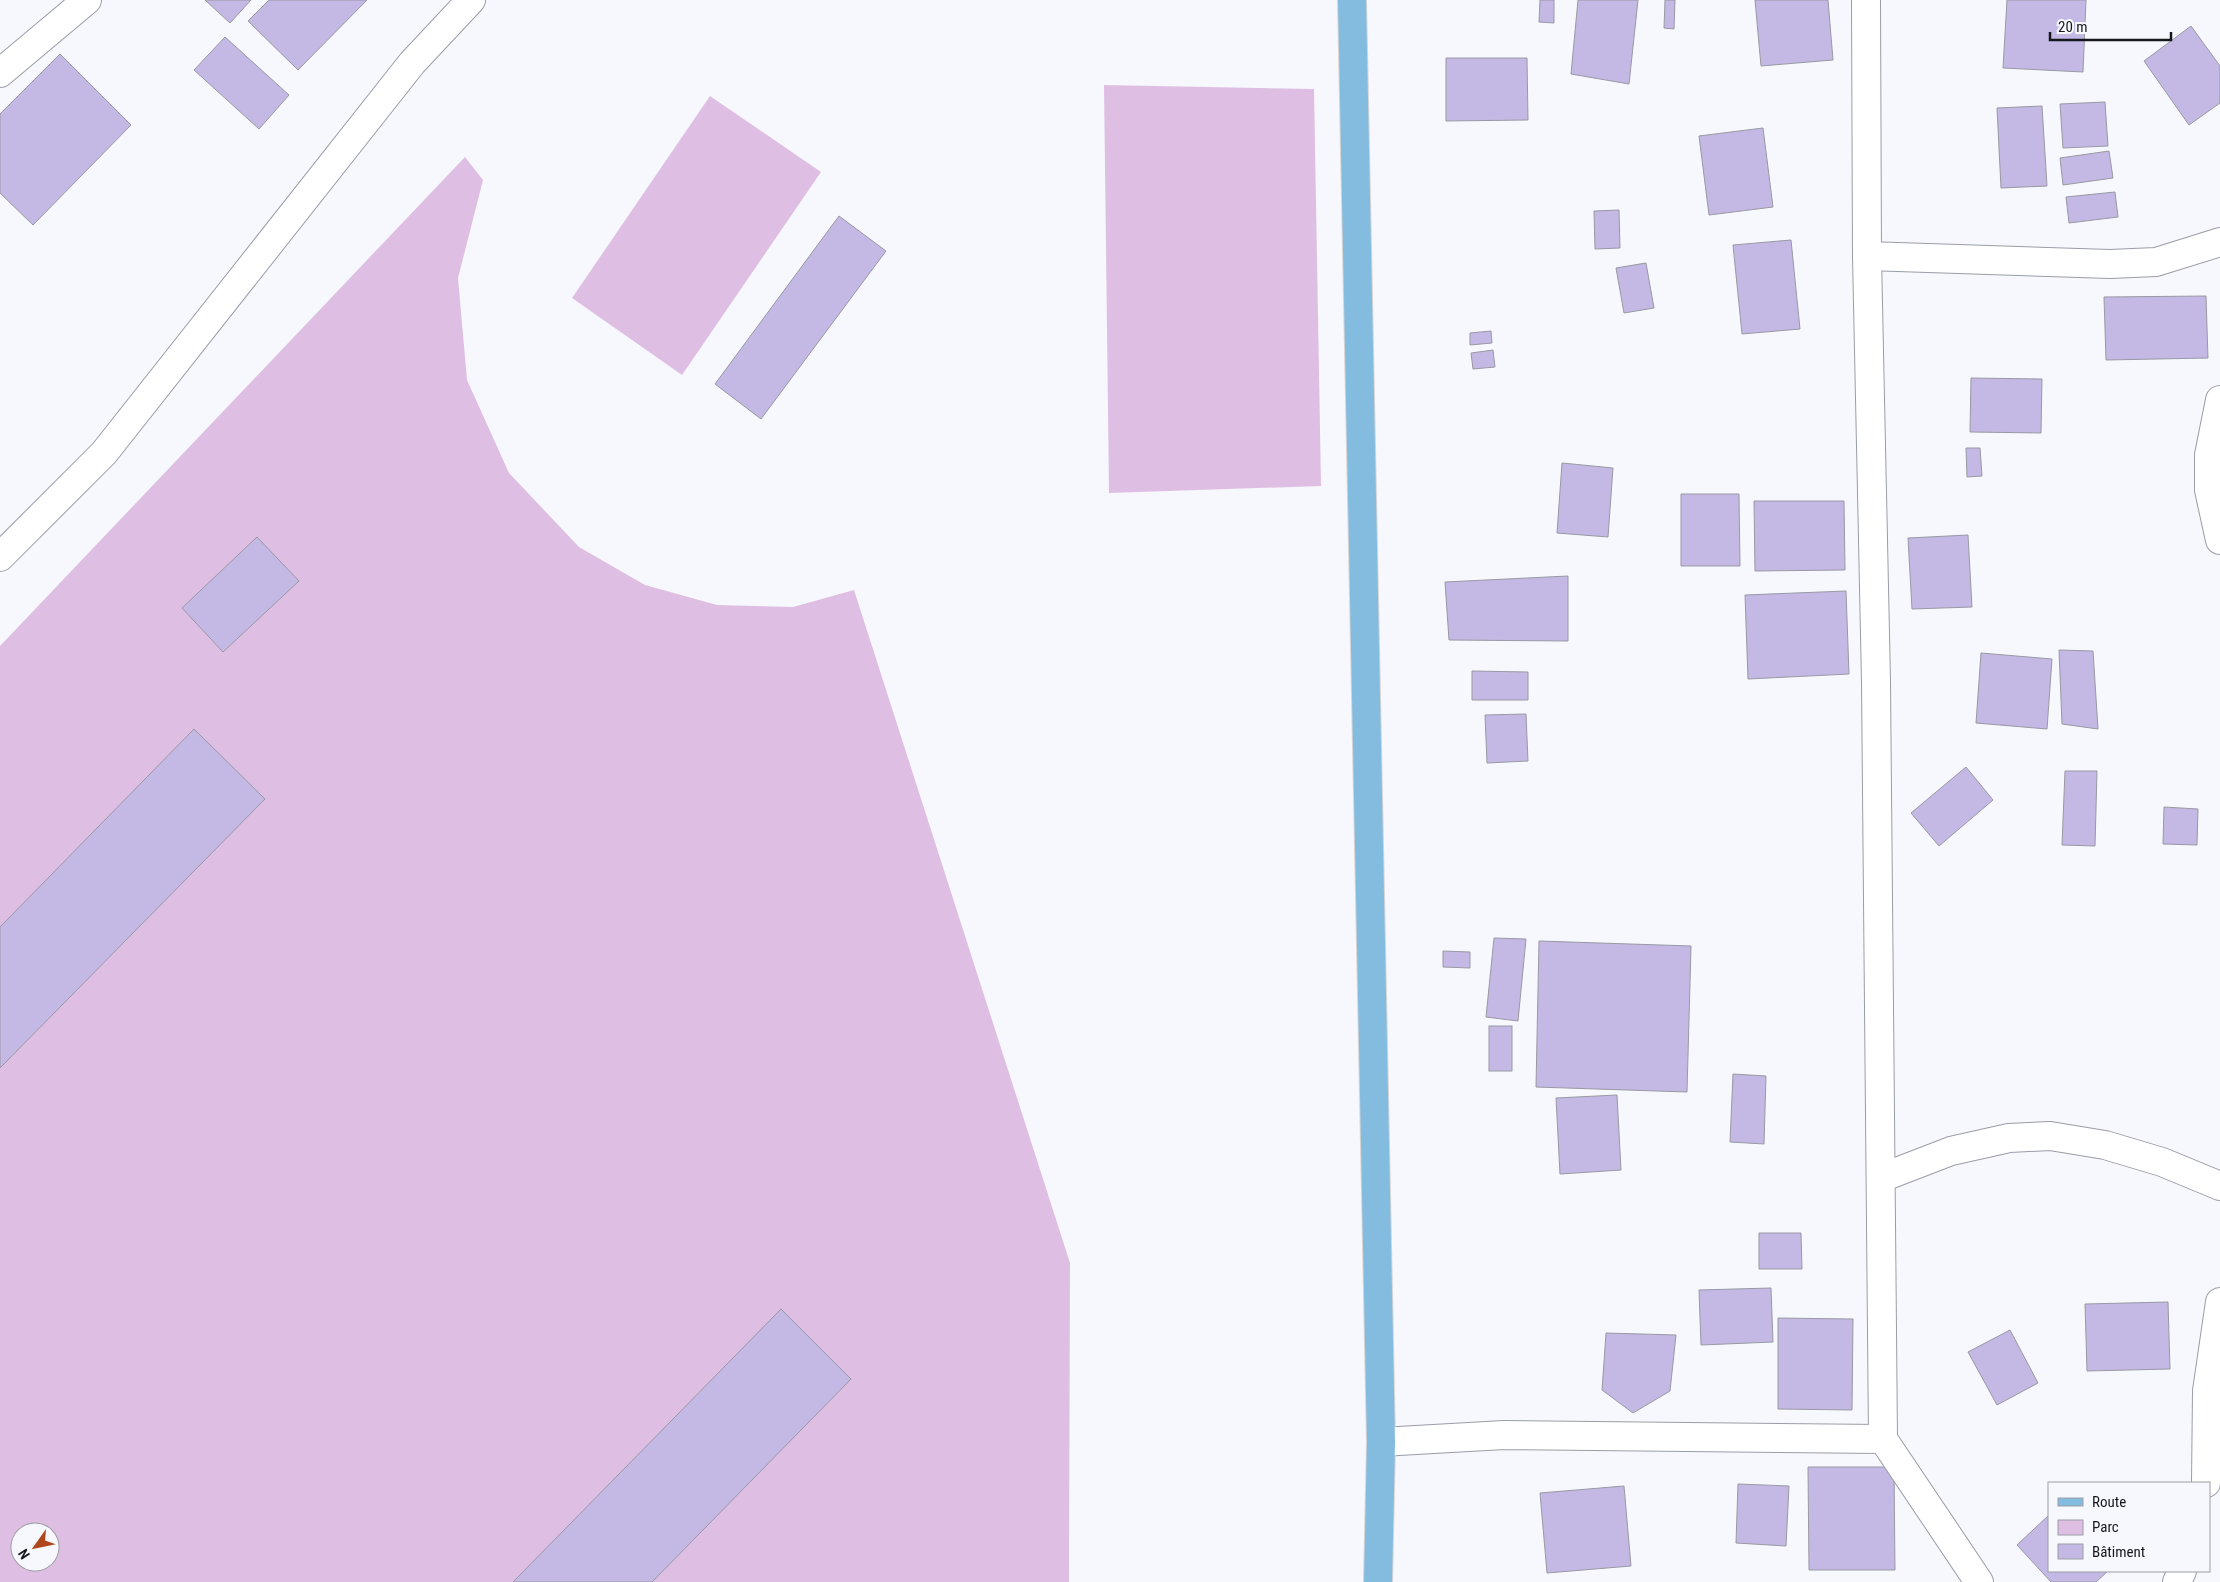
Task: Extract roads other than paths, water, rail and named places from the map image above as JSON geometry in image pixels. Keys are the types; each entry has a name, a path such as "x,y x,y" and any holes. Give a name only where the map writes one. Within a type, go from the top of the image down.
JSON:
{"main road":[{"path":"1352,0 1381,1442 1378,1582"}],"street":[{"path":"0,73 87,0"},
{"path":"0,557 104,453 412,63 470,0"},
{"path":"1866,0 1867,256 1876,682 1883,1439 1979,1582"},
{"path":"1867,256 2110,264 2156,262 2220,242"},
{"path":"2220,400 2209,455 2209,490 2220,540"},
{"path":"1881,1178 1951,1150 2009,1138 2050,1136 2105,1145 2162,1162 2220,1186"},
{"path":"2206,1482 2206,1391 2220,1302"},
{"path":"1381,1442 1504,1435 1883,1439"}]}
